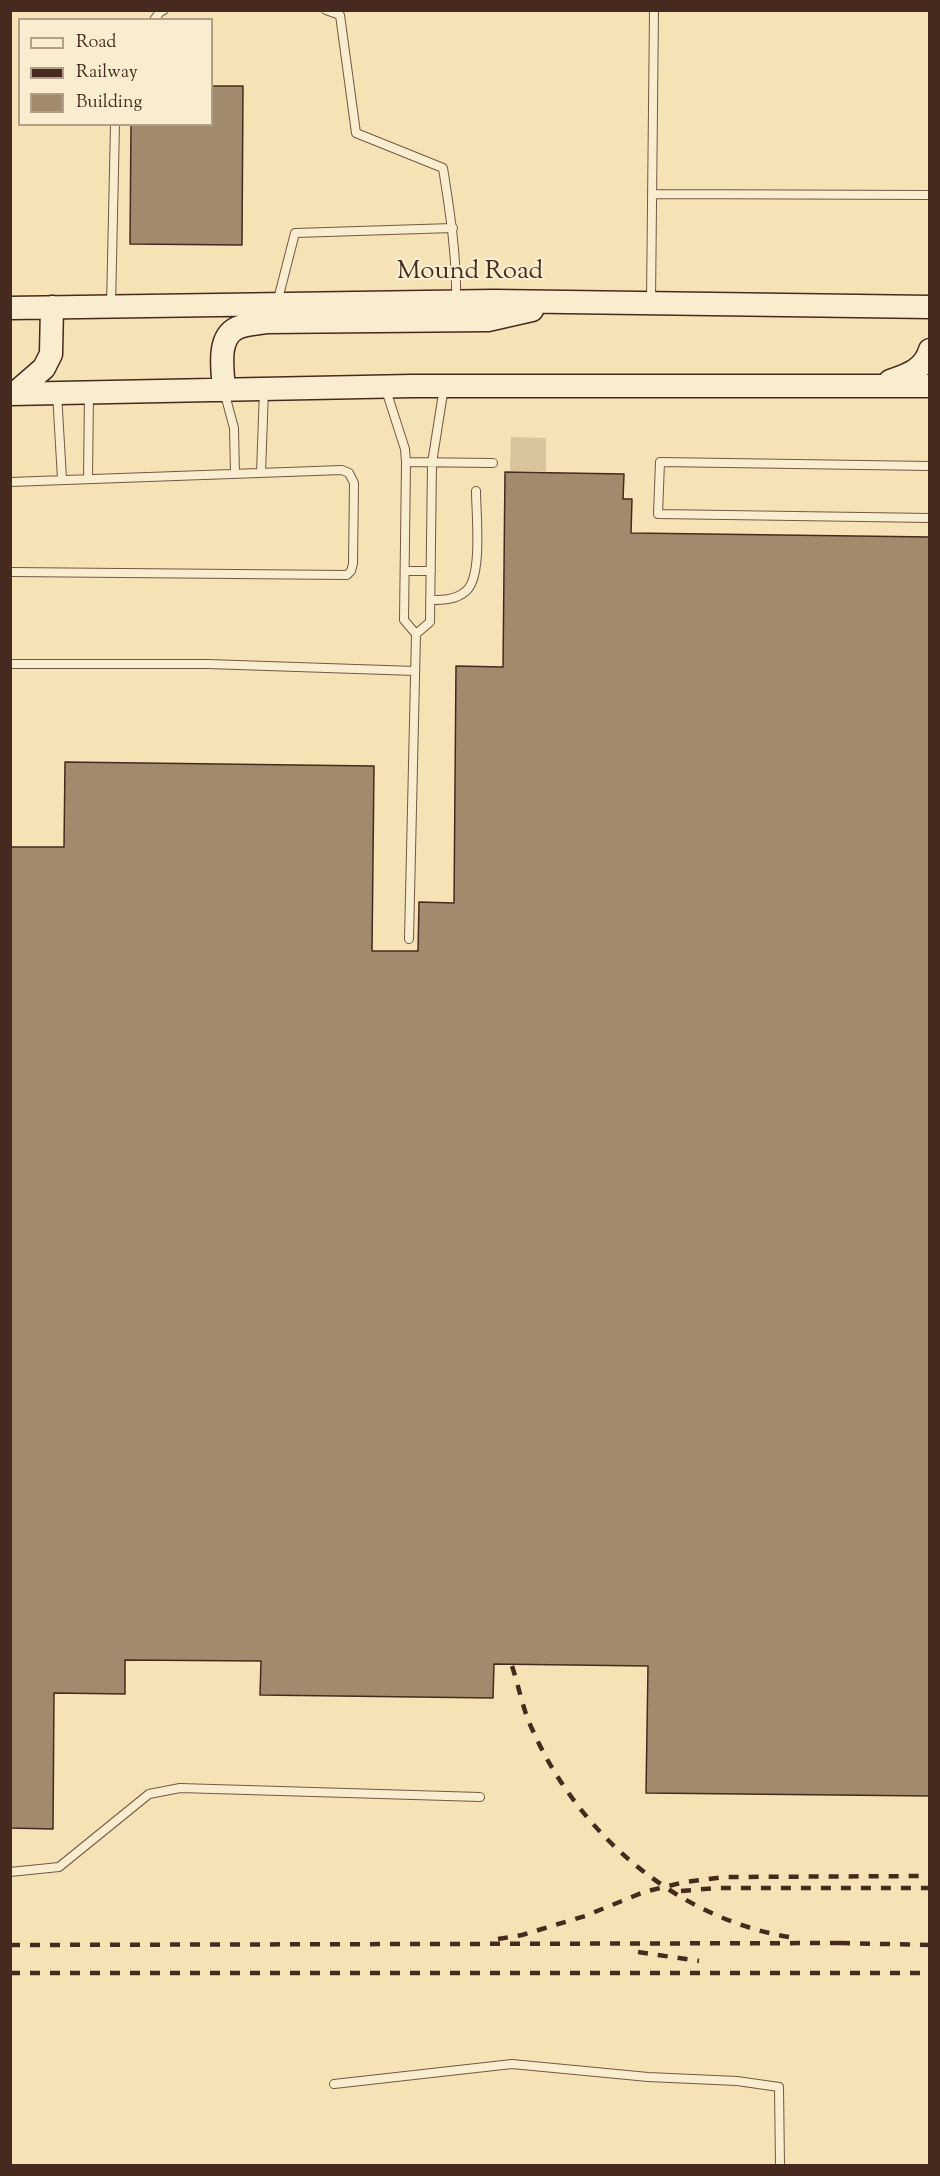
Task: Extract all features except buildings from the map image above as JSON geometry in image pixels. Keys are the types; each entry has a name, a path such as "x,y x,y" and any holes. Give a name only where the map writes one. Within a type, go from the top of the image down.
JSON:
{"main road":[{"name":"Mound Road","path":"10,308 456,301 930,307"},
{"path":"224,390 222,353 227,337 237,328 266,322 488,321 566,302"},
{"path":"12,394 44,368 51,354 52,307"},
{"path":"880,385 915,372 928,357 930,350"},
{"path":"12,394 444,386 930,386"}],"lane":[{"path":"326,10 340,15 356,133 443,168 453,228 453,258 457,273 456,301"},
{"path":"651,303 654,10"},
{"path":"111,307 115,126"},
{"path":"652,194 930,195"},
{"path":"277,305 295,232 453,228"},
{"path":"416,634 430,622 432,463 444,386"},
{"path":"385,387 405,449 404,620 416,634 409,939"},
{"path":"261,473 264,389"},
{"path":"224,390 234,428 235,474"},
{"path":"88,392 88,479"},
{"path":"57,393 62,479"},
{"path":"406,462 493,463"},
{"path":"930,466 660,462 658,514 930,518"},
{"path":"10,482 342,470 349,473 354,483 352,564 351,571 347,575 10,572"},
{"path":"430,600 450,599 466,592 473,583 476,566 476,491"},
{"path":"405,571 430,571"},
{"path":"10,664 208,664 415,671"},
{"path":"10,1872 59,1867 149,1794 180,1788 480,1797"},
{"path":"334,2084 512,2064 648,2077 737,2081 779,2087 780,2166"}],"shaded area":[{"path":"511,437 546,438 546,471 510,471"}],"railway":[{"path":"512,1666 530,1723 553,1769 578,1805 606,1838 638,1868 674,1893 712,1913 753,1929 795,1938"},
{"path":"498,1939 522,1935 585,1916 644,1892 685,1882 724,1877 930,1876"},
{"path":"681,1891 716,1888 930,1888"},
{"path":"840,1943 930,1945"},
{"path":"10,1945 846,1943"},
{"path":"638,1952 699,1961"},
{"path":"10,1973 930,1973"}]}
